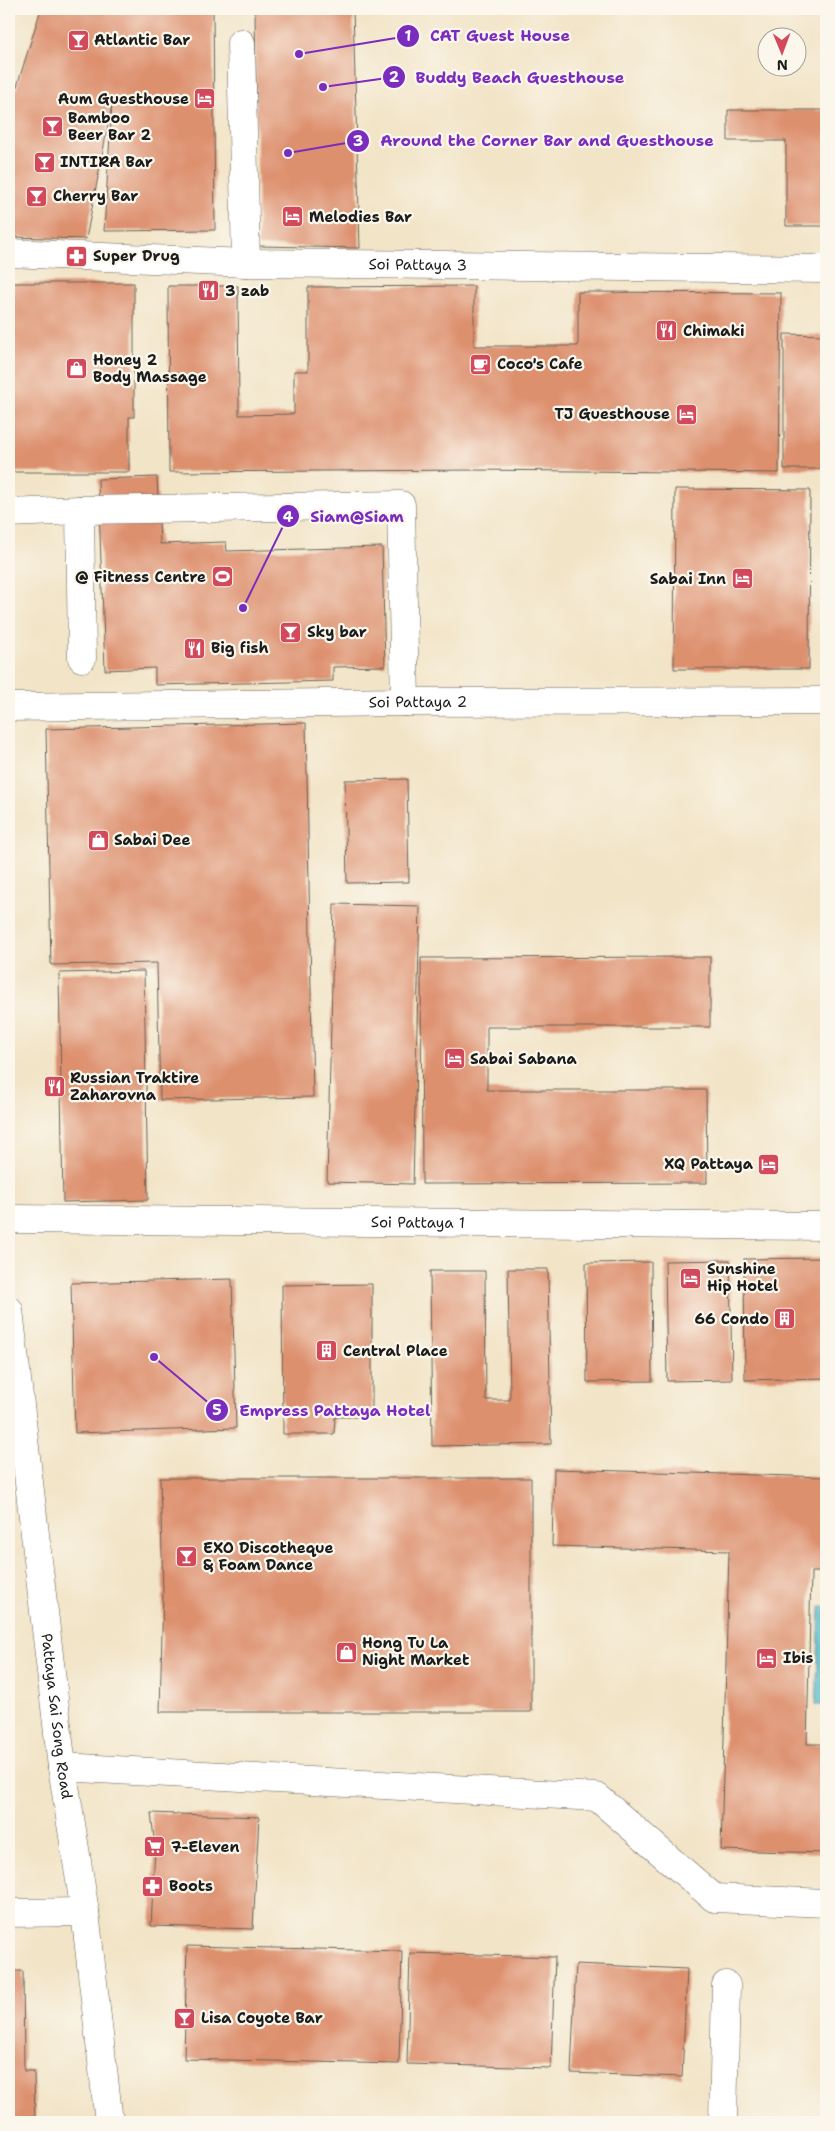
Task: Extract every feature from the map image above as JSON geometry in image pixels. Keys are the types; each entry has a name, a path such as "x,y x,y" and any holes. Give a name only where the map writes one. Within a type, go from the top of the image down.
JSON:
{"street":[{"path":"241,43 246,263"},
{"name":"Soi Pattaya 3","path":"9,254 246,263 826,269"},
{"path":"9,513 80,510 401,505 405,702"},
{"path":"80,510 82,658"},
{"name":"Soi Pattaya 2","path":"9,706 405,702 826,701"},
{"name":"Soi Pattaya 1","path":"9,1219 826,1226"},
{"name":"Pattaya Sai Song Road","path":"9,1310 62,1767 85,1912 109,2122"},
{"path":"62,1767 596,1797 714,1898 826,1903"},
{"path":"9,1913 85,1912"},
{"path":"723,2122 726,1985"}],"water":[{"path":"820,1607 826,1607 826,1705 816,1705"}],"building":[{"path":"41,9 213,9 215,230 104,231 112,104 86,239 9,237 9,112"},
{"path":"255,9 353,9 360,248 258,246"},
{"path":"728,110 826,110 826,226 786,226 786,141 728,141"},
{"path":"13,283 134,283 134,417 129,417 129,472 9,472 9,311 13,311"},
{"path":"168,286 238,286 239,415 294,414 294,371 308,371 308,287 474,286 474,346 578,346 578,292 781,293 779,473 475,470 169,472"},
{"path":"784,334 826,335 826,469 784,469"},
{"path":"157,477 160,544 226,542 227,551 382,547 385,666 333,667 333,681 155,685 155,668 105,670 98,479"},
{"name":"Sabai Inn","path":"675,489 810,490 809,669 674,669"},
{"path":"306,723 313,1097 160,1100 157,963 51,965 46,729"},
{"path":"407,779 409,882 347,883 345,780"},
{"path":"334,904 420,906 413,1184 327,1182"},
{"name":"Sabai Sabana","path":"710,957 710,1027 487,1027 487,1090 706,1090 707,1183 422,1184 421,958"},
{"path":"144,971 148,1200 63,1202 59,973"},
{"name":"66 Condo","path":"826,1258 826,1378 745,1380 744,1259"},
{"path":"730,1260 732,1380 667,1381 665,1261"},
{"path":"651,1262 652,1381 587,1382 586,1263"},
{"path":"508,1269 548,1269 551,1444 432,1446 430,1271 485,1271 486,1400 510,1400"},
{"path":"232,1279 236,1428 75,1433 71,1283"},
{"name":"Central Place","path":"372,1284 372,1417 335,1417 334,1434 283,1434 282,1285"},
{"name":"Ibis","path":"554,1469 826,1477 826,1572 811,1572 807,1744 826,1744 826,1853 721,1850 729,1551 552,1546"},
{"name":"Hong Tu La Night Market","path":"160,1478 531,1478 531,1712 160,1712 163,1592"},
{"path":"151,1813 259,1817 253,1929 151,1926 155,1847"},
{"path":"187,1946 402,1951 399,2064 184,2059"},
{"path":"410,1953 555,1957 551,2068 407,2064"},
{"path":"576,1964 687,1969 682,2077 571,2073"},
{"path":"9,1971 23,1971 24,2071 34,2071 35,2122 9,2122"}],"place":[{"name":"Atlantic Bar","path":"78,40"},
{"name":"CAT Guest House","path":"299,54"},
{"name":"Buddy Beach Guesthouse","path":"323,87"},
{"name":"Aum Guesthouse","path":"205,99"},
{"name":"Bamboo Beer Bar 2","path":"52,127"},
{"name":"Around the Corner Bar and Guesthouse","path":"288,153"},
{"name":"INTIRA Bar","path":"44,162"},
{"name":"Cherry Bar","path":"37,196"},
{"name":"Melodies Bar","path":"293,217"},
{"name":"Super Drug","path":"77,256"},
{"name":"3 zab","path":"209,291"},
{"name":"Chimaki","path":"667,331"},
{"name":"Coco's Cafe","path":"481,364"},
{"name":"Honey 2 Body Massage","path":"77,369"},
{"name":"TJ Guesthouse","path":"686,414"},
{"name":"@ Fitness Centre","path":"222,577"},
{"name":"Sabai Inn","path":"742,579"},
{"name":"Siam@Siam","path":"243,608"},
{"name":"Sky bar","path":"291,632"},
{"name":"Big fish","path":"195,648"},
{"name":"Sabai Dee","path":"98,840"},
{"name":"Sabai Sabana","path":"454,1059"},
{"name":"Russian Traktire Zaharovna","path":"54,1087"},
{"name":"XQ Pattaya","path":"769,1164"},
{"name":"Sunshine Hip Hotel","path":"691,1278"},
{"name":"66 Condo","path":"785,1319"},
{"name":"Central Place","path":"327,1351"},
{"name":"Empress Pattaya Hotel","path":"154,1357"},
{"name":"EXO Discotheque & Foam Dance","path":"187,1557"},
{"name":"Hong Tu La Night Market","path":"346,1652"},
{"name":"Ibis","path":"767,1658"},
{"name":"7-Eleven","path":"155,1847"},
{"name":"Boots","path":"153,1886"},
{"name":"Lisa Coyote Bar","path":"185,2018"}]}
